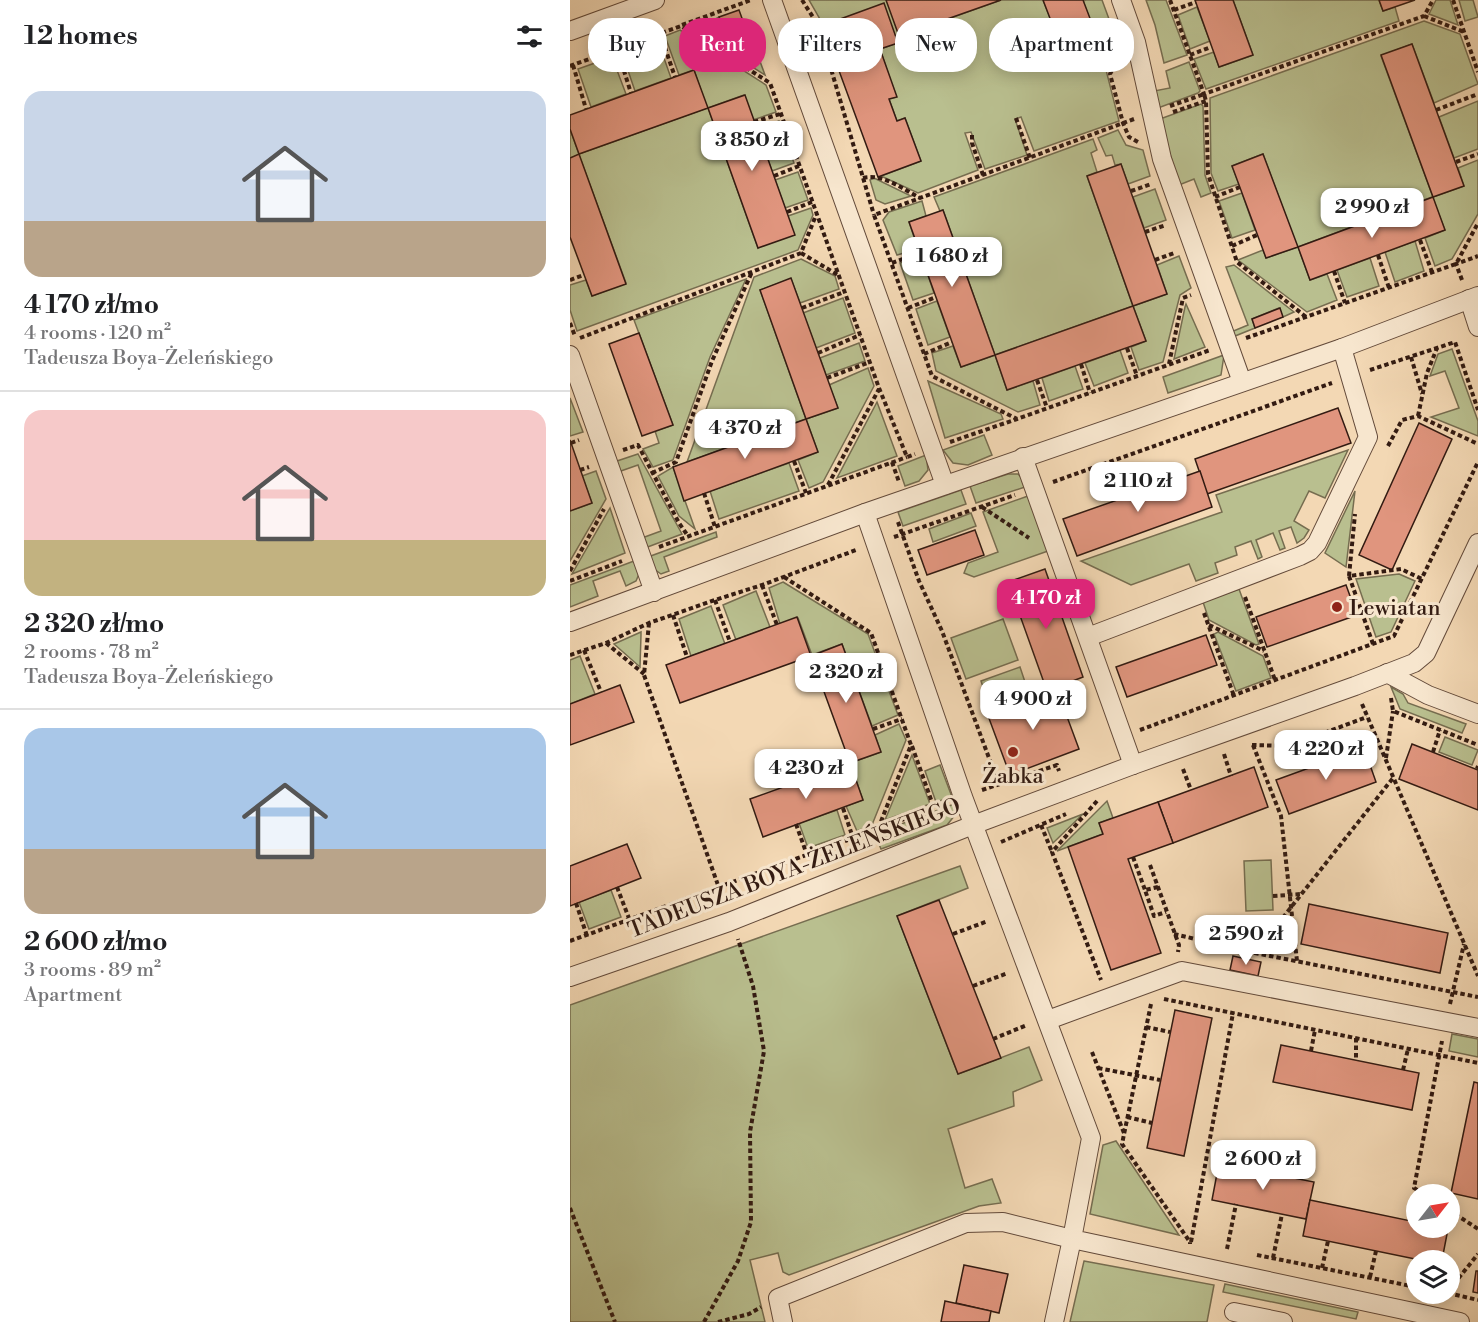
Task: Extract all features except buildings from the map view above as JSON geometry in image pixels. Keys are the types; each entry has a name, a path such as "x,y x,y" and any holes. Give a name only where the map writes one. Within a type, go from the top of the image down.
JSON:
{"street":[{"path":"570,31 655,0"},
{"path":"772,0 945,485"},
{"path":"1121,0 1136,42 1162,159 1242,382"},
{"path":"570,622 865,513 1342,348 1473,298 1478,327"},
{"path":"573,347 654,592"},
{"path":"1088,637 1310,551 1317,543 1368,437 1342,348"},
{"path":"1023,458 1133,765"},
{"path":"865,513 973,825 1091,1138 1054,1322"},
{"name":"TADEUSZA BOYA-ŻELEŃSKIEGO","path":"570,977 729,922 973,825 1414,663 1426,653 1478,543"},
{"path":"1387,673 1428,696 1478,714"},
{"path":"1048,1020 1182,971 1478,1028"},
{"path":"783,1322 778,1298 966,1223 1003,1222 1072,1239 1460,1322"},
{"path":"1234,1312 1283,1322"}],"path":[{"path":"703,18 751,0"},
{"path":"802,0 832,47 826,52 874,215 932,376 1017,419"},
{"path":"1170,0 1206,100 1208,174 1237,262 1306,317"},
{"path":"1152,116 1204,94 1424,16 1433,0"},
{"path":"1453,0 1478,72"},
{"path":"1174,10 1196,2"},
{"path":"1424,16 1464,32"},
{"path":"1190,55 1212,47"},
{"path":"667,54 675,77"},
{"path":"586,109 571,66 588,60"},
{"path":"624,72 631,93"},
{"path":"753,72 770,83 879,388 907,457"},
{"path":"1436,110 1478,94"},
{"path":"874,215 1030,158 1206,100"},
{"path":"754,122 780,114"},
{"path":"1016,118 1030,158"},
{"path":"972,135 972,143 983,175"},
{"path":"1456,162 1478,154"},
{"path":"774,176 799,166"},
{"path":"863,178 872,175 881,178 921,198"},
{"path":"1131,191 1157,181"},
{"path":"1215,197 1239,187"},
{"path":"787,212 812,202"},
{"path":"573,347 801,253 816,214"},
{"path":"1145,232 1172,223"},
{"path":"1456,264 1478,223"},
{"path":"1232,246 1257,236"},
{"path":"1420,240 1432,272"},
{"path":"1155,260 1180,250"},
{"path":"801,253 838,275"},
{"path":"892,263 920,253"},
{"path":"1378,255 1389,288"},
{"path":"570,581 892,462 1478,256"},
{"path":"1456,264 1473,298"},
{"path":"1334,271 1345,303"},
{"path":"652,473 676,462 712,362 752,272"},
{"path":"570,280 584,275"},
{"path":"802,308 844,292"},
{"path":"908,308 936,297"},
{"path":"818,353 860,335"},
{"path":"924,354 952,342"},
{"path":"570,655 606,643 649,623 762,585 875,543 1035,489 1350,376 1455,342 1478,410"},
{"path":"1127,348 1137,376"},
{"path":"1418,416 1427,373 1438,348"},
{"path":"1411,357 1423,394"},
{"path":"827,378 870,362"},
{"path":"1081,364 1090,393"},
{"path":"1037,380 1047,408"},
{"path":"828,485 879,388"},
{"path":"1385,450 1402,420 1418,416 1478,444"},
{"path":"618,452 638,445 688,536"},
{"path":"794,461 806,493"},
{"path":"892,462 900,488 891,504 999,784"},
{"path":"1134,733 1394,636 1478,462"},
{"path":"704,493 715,527"},
{"path":"570,571 604,508"},
{"path":"1356,511 1349,576 1373,644"},
{"path":"1349,576 1401,569 1422,579"},
{"path":"1239,580 1275,680"},
{"path":"762,585 777,625"},
{"path":"1198,596 1234,696"},
{"path":"715,600 730,642"},
{"path":"673,615 687,657"},
{"path":"649,623 644,675 719,888"},
{"path":"1208,624 1264,651"},
{"path":"606,643 644,675"},
{"path":"584,650 601,692"},
{"path":"853,674 882,663"},
{"path":"1386,761 1393,711 1387,673"},
{"path":"1355,686 1478,976"},
{"path":"1393,711 1478,745"},
{"path":"1246,745 1289,746 1367,717"},
{"path":"873,729 902,719"},
{"path":"1433,752 1440,730"},
{"path":"1326,732 1335,759"},
{"path":"1297,742 1306,769"},
{"path":"911,745 934,808"},
{"path":"1253,745 1281,816 1297,961"},
{"path":"1214,757 1224,753 1231,776"},
{"path":"1174,771 1183,768 1191,790"},
{"path":"1255,953 1393,778"},
{"path":"1052,852 1098,801 1089,804"},
{"path":"843,808 853,838"},
{"path":"982,849 1070,813"},
{"path":"796,824 807,855"},
{"path":"1041,825 1102,984"},
{"path":"570,941 878,829"},
{"path":"1133,857 1145,890 1151,917 1166,912"},
{"path":"1150,866 1179,945 1177,957 1182,971 1179,1002"},
{"path":"617,887 630,921"},
{"path":"1145,890 1158,887"},
{"path":"1273,896 1302,894"},
{"path":"576,903 586,936"},
{"path":"953,934 988,920 993,931"},
{"path":"1174,934 1255,953 1478,997"},
{"path":"704,1322 738,1261 751,1222 750,1132 764,1051 753,986 736,936"},
{"path":"1415,1184 1446,1022 1464,944"},
{"path":"1005,963 1012,983"},
{"path":"973,987 1008,973"},
{"path":"1152,997 1122,1144 1190,1242 1199,1244"},
{"path":"1161,999 1478,1063"},
{"path":"1185,1263 1233,1013"},
{"path":"1024,1014 1032,1035"},
{"path":"993,1039 1028,1024"},
{"path":"1146,1026 1170,1032"},
{"path":"1311,1051 1315,1030"},
{"path":"1356,1038 1356,1060"},
{"path":"1403,1070 1408,1049"},
{"path":"1092,1052 1124,1133"},
{"path":"1098,1068 1160,1080"},
{"path":"1127,1117 1152,1123"},
{"path":"1227,1249 1236,1204"},
{"path":"570,1208 615,1322"},
{"path":"1274,1258 1282,1214"},
{"path":"1460,1217 1478,1229"},
{"path":"1322,1268 1328,1241"},
{"path":"1218,1247 1239,1251"},
{"path":"1250,1254 1406,1285"},
{"path":"1460,1276 1478,1254"},
{"path":"1460,1295 1478,1300"},
{"path":"718,1322 749,1314 778,1298"}],"green space":[{"path":"809,0 887,0 895,22 895,43 883,42 883,18 819,18"},
{"path":"1001,0 1043,0 1050,18 989,18 989,72 1107,72 1119,121 1034,151 1021,117 1015,119 1027,155 985,169 971,132 965,133 978,170 918,193 881,176 921,161 905,118 897,121 889,99 896,97 883,58 883,48 895,44 895,72 977,72 977,18 950,18"},
{"path":"1102,0 1109,18 1089,18 1083,1"},
{"path":"1146,0 1166,0 1187,55 1164,63"},
{"path":"1233,0 1379,0 1383,11 1395,7 1399,21 1206,89 1194,59 1214,52 1219,67 1253,55"},
{"path":"1436,0 1450,0 1458,25 1429,14"},
{"path":"1459,0 1473,0 1478,17 1465,21"},
{"path":"1197,7 1210,41 1190,49 1178,15"},
{"path":"1424,21 1460,34 1478,84 1434,103 1412,44 1381,56 1433,197 1464,186 1458,168 1478,160 1478,214 1452,259 1435,266 1425,238 1445,230 1432,197 1298,247 1310,280 1327,274 1337,300 1307,312 1238,260 1263,250 1266,258 1297,247 1263,154 1232,166 1239,184 1218,191 1211,173 1210,98"},
{"path":"679,30 679,72 688,72 679,75 667,42 667,35"},
{"path":"1189,62 1200,91 1158,108 1154,91 1170,88 1166,71"},
{"path":"588,65 588,72 618,72 626,94 591,107 578,69"},
{"path":"667,67 671,78 635,91 628,72 667,72"},
{"path":"695,72 746,72 766,85 776,112 753,120 744,95 708,108 758,248 788,216 811,208 813,215 798,250 577,331 570,310 570,285 586,280 592,296 626,283 579,155 570,158 570,129 579,154 707,108"},
{"path":"1478,101 1478,149 1454,158 1439,117"},
{"path":"1201,104 1203,106 1205,175 1211,193 1201,197 1194,179 1179,185 1160,119"},
{"path":"779,121 794,163 772,171 757,129"},
{"path":"1118,130 1126,145 1143,150 1150,176 1128,184 1121,164 1115,165 1112,155 1106,156 1098,138"},
{"path":"1093,139 1097,150 1091,153 1097,172 1087,176 1133,306 995,355 943,210 940,211 934,197"},
{"path":"798,172 808,200 785,208 775,180"},
{"path":"874,178 911,196 885,204 876,200 870,180"},
{"path":"1155,189 1166,220 1144,228 1133,197"},
{"path":"1242,193 1255,230 1232,238 1219,201"},
{"path":"922,201 926,216 909,222 918,249 897,255 883,220 889,212"},
{"path":"1415,241 1424,271 1395,282 1385,252"},
{"path":"921,255 934,293 913,300 900,263"},
{"path":"1179,256 1191,288 1180,295 1163,362 1139,370 1131,347 1146,341 1133,306 1167,294 1157,265"},
{"path":"1370,258 1379,286 1347,297 1337,270"},
{"path":"801,259 835,276 839,289 800,303 791,279 760,290 806,419 687,462 754,277"},
{"path":"1234,265 1294,312 1283,317 1279,308 1252,319 1255,328 1235,336 1231,332 1248,325 1226,267"},
{"path":"746,279 710,357 673,460 653,467 643,449 659,443 655,431 673,425 634,320"},
{"path":"843,298 855,333 816,348 803,313"},
{"path":"937,301 950,337 928,345 916,309"},
{"path":"1186,304 1205,347 1174,359 1185,307"},
{"path":"859,343 865,361 826,375 820,358"},
{"path":"953,346 961,367 995,355 1007,390 1033,381 1040,405 1018,412 936,371 932,353"},
{"path":"1452,349 1478,421 1478,436 1431,417 1459,408 1445,371 1430,376 1438,354"},
{"path":"1120,350 1128,373 1094,386 1085,363"},
{"path":"1224,355 1221,375 1168,393 1163,377"},
{"path":"1075,366 1083,389 1049,401 1042,378"},
{"path":"868,368 874,386 823,482 809,488 798,460 818,452 806,419 838,408 829,385"},
{"path":"928,381 1001,414 1003,419 945,438"},
{"path":"570,398 583,432 570,436"},
{"path":"877,402 897,456 837,478"},
{"path":"984,435 992,455 968,465 953,463 943,450"},
{"path":"1348,450 1325,498 1309,491 1294,521 1309,530 1304,538 1297,543 1291,527 1279,531 1285,548 1280,550 1273,533 1256,540 1262,557 1258,559 1251,541 1235,547 1237,555 1215,563 1218,573 1196,581 1189,564 1131,585 1081,561 1222,512 1216,495"},
{"path":"638,454 682,534 645,548 642,538 661,531 638,465 618,472 614,462"},
{"path":"926,455 928,470 919,481 905,486 898,466"},
{"path":"789,463 799,491 719,519 710,491"},
{"path":"673,467 695,529 679,516 658,476"},
{"path":"596,471 606,499 570,561 570,511 592,503 582,476"},
{"path":"1008,474 1018,474 1025,487 976,503 970,486"},
{"path":"961,490 966,504 903,526 898,512"},
{"path":"1355,491 1346,567 1325,553"},
{"path":"1028,496 1048,551 974,577 964,573 968,563 998,552 983,512"},
{"path":"610,508 625,553 572,574"},
{"path":"971,513 976,526 933,542 929,529"},
{"path":"716,532 717,537 664,557 669,571 661,574 654,569 648,557"},
{"path":"634,561 639,574 636,581 626,586 620,571 593,581 598,596 570,607 570,585"},
{"path":"1399,574 1415,581 1391,632 1376,637 1356,579"},
{"path":"783,582 868,634 878,661 852,671 842,644 812,655 798,618 780,624 769,588"},
{"path":"1239,589 1259,644 1256,645 1209,620 1203,602"},
{"path":"756,591 770,627 736,640 723,605"},
{"path":"711,606 725,644 691,656 679,619"},
{"path":"1003,619 1018,660 966,679 951,638"},
{"path":"641,632 641,635 640,667 614,644"},
{"path":"1218,632 1263,656 1271,678 1236,691 1214,634"},
{"path":"580,656 595,694 570,704 570,660"},
{"path":"1020,667 1028,691 989,705 981,681"},
{"path":"881,670 898,715 872,726 855,680"},
{"path":"1391,687 1403,694 1408,703 1466,724 1462,733 1400,709"},
{"path":"899,724 906,740 872,825 857,831 846,806 863,800 850,763 881,752 875,735"},
{"path":"1445,737 1478,750 1472,765 1439,752"},
{"path":"912,755 930,804 885,820"},
{"path":"940,765 952,797 936,802 925,771"},
{"path":"1107,801 1113,818 1099,823 1103,834 1057,851"},
{"path":"954,804 955,815 947,825 881,849 875,834"},
{"path":"837,810 845,835 808,848 799,823"},
{"path":"1083,814 1053,843 1047,828"},
{"path":"1271,860 1273,910 1246,911 1244,861"},
{"path":"960,866 968,888 897,916 958,1074 1029,1047 1042,1080 1013,1092 1014,1106 948,1129 965,1188 992,1179 1001,1203 979,1206 789,1275 783,1272 778,1253 750,1260 765,1322 570,1322 570,1005"},
{"path":"611,890 621,917 589,929 579,902"},
{"path":"1452,1034 1478,1039 1478,1057 1449,1051"},
{"path":"1116,1141 1179,1235 1090,1214 1103,1145"},
{"path":"1084,1261 1214,1285 1207,1322 1070,1322"},
{"path":"1225,1284 1358,1312 1356,1319 1223,1292"}],"place":[{"name":"Lewiatan","path":"1337,607"},
{"name":"Żabka","path":"1013,752"}]}
